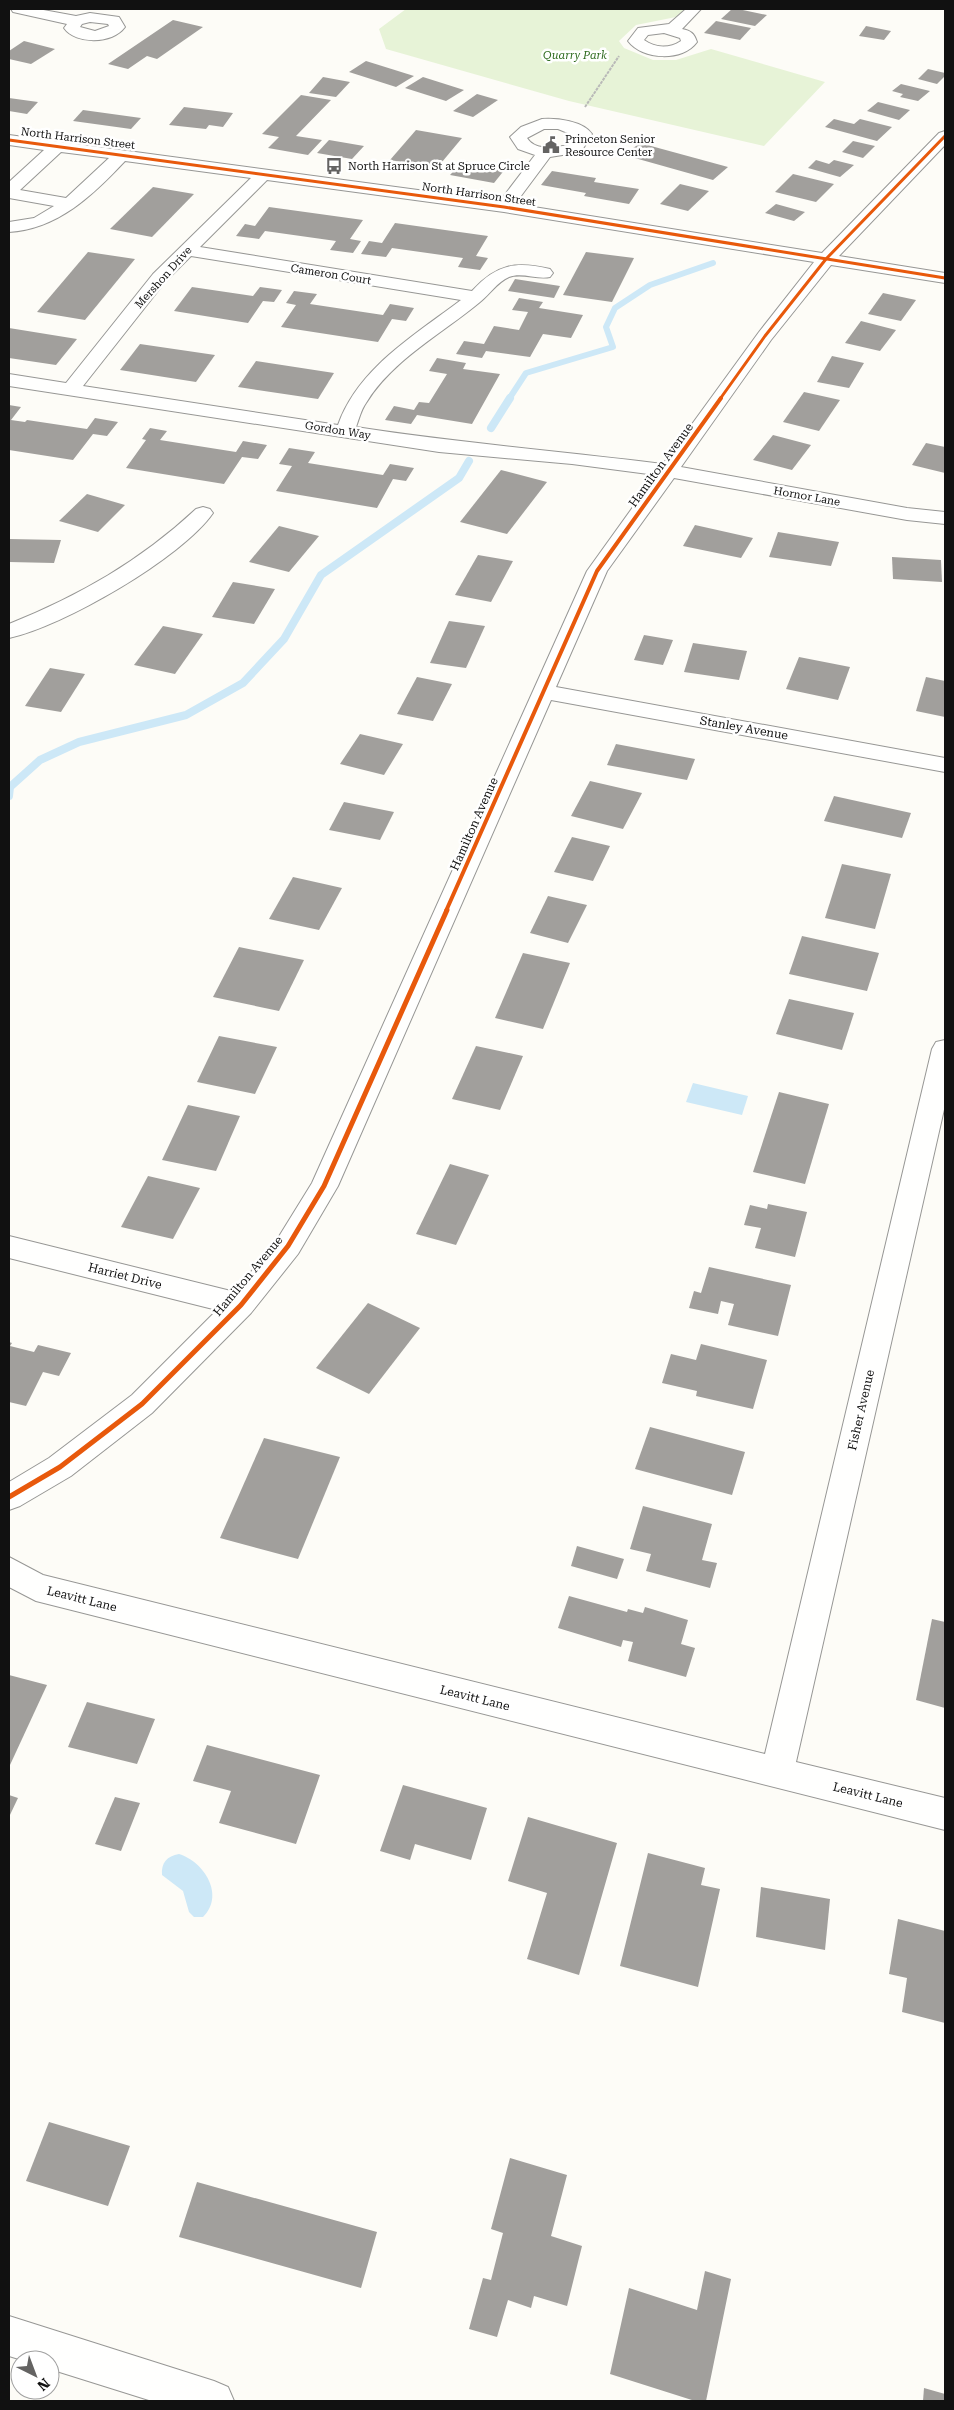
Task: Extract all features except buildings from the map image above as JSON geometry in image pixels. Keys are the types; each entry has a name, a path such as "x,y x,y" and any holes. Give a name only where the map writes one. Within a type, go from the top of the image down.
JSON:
{"street":[{"path":"18,9 76,21"},
{"path":"673,29 694,9"},
{"path":"564,123 584,134 575,149 545,153 524,146 518,136 532,125 564,123"},
{"name":"Hamilton Avenue","path":"9,1496 60,1467 142,1404 241,1305 288,1246 324,1186 597,571 765,336 826,259 945,136"},
{"name":"North Harrison Street","path":"9,140 504,207 945,278"},
{"path":"9,192 58,146"},
{"path":"504,207 545,153"},
{"path":"9,227 16,228 42,220 69,204 122,154"},
{"name":"Mershon Drive","path":"71,389 158,278 264,174"},
{"path":"9,192 69,204"},
{"name":"Cameron Court","path":"186,250 476,297"},
{"path":"345,432 356,403 370,384 389,366 476,297 491,279 510,268 544,273"},
{"name":"Gordon Way","path":"9,380 479,451 572,458 669,471"},
{"name":"Hornor Lane","path":"669,471 907,514 945,518"},
{"path":"9,632 71,606 108,587 146,564 178,538 202,513"},
{"name":"Stanley Avenue","path":"544,692 945,765"},
{"name":"Fisher Avenue","path":"777,1772 945,1049"},
{"name":"Harriet Drive","path":"9,1247 241,1305"},
{"name":"Leavitt Lane","path":"9,1571 36,1587 945,1814"},
{"path":"9,2336 214,2401"}],"path":[{"path":"571,127 619,56"}],"green space":[{"name":"Quarry Park","path":"406,9 685,9 676,17 636,25 619,41 624,48 653,60 676,60 711,49 825,82 764,146 569,101 386,49 379,29"}],"water":[{"path":"693,1083 748,1096 742,1115 686,1102"},
{"path":"179,1854 197,1864 209,1881 212,1899 209,1909 203,1917 194,1917 189,1912 183,1891 162,1875 166,1861 171,1856"}],"waterway":[{"path":"509,399 526,373 613,347 606,327 615,308 650,285 713,263"},
{"path":"491,428 510,398"},
{"path":"9,796 10,787 40,760 79,742 186,715 243,683 284,639 321,575 459,478 469,461"}],"cycle path":[{"path":"9,1497 60,1467 142,1404 241,1305 288,1246 324,1186 597,571 765,336 826,259 945,136"},
{"path":"9,140 504,207 945,278"}],"place":[{"name":"Princeton Senior Resource Center","path":"551,145"},
{"name":"North Harrison St at Spruce Circle","path":"334,166"}]}
